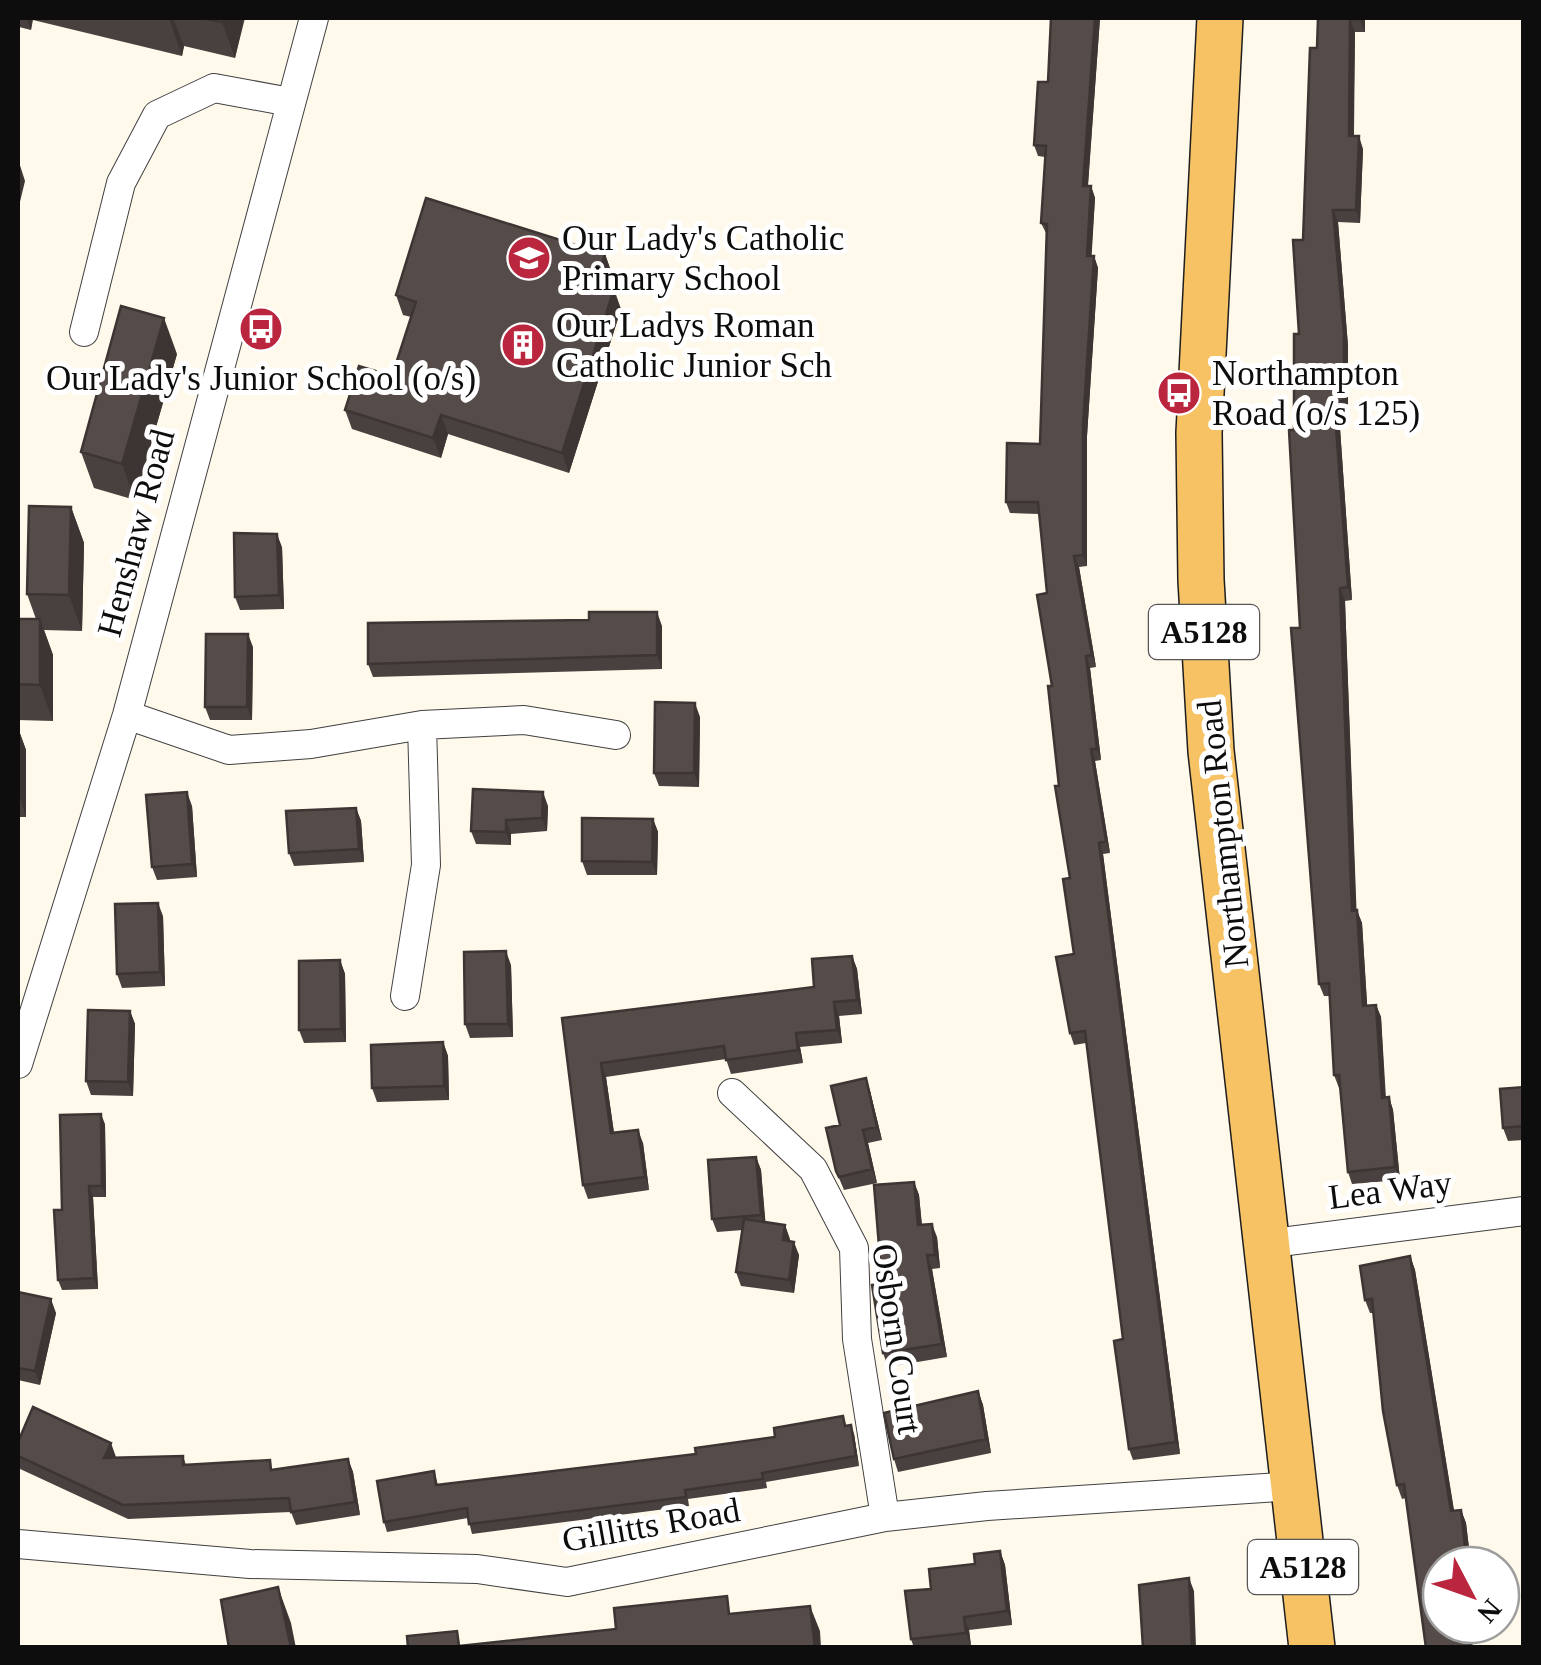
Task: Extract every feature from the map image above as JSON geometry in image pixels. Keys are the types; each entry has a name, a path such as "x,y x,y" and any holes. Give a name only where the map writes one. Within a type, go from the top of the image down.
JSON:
{"main road":[{"name":"Northampton Road","path":"1220,18 1199,433 1201,580 1212,751 1312,1648"}],"street":[{"name":"Henshaw Road","path":"18,1064 127,716 314,18"},
{"path":"84,332 120,183 157,116 214,88 290,102"},
{"path":"127,716 230,750 312,744 422,725 524,720 616,734"},
{"path":"405,996 426,866 422,725"},
{"name":"Osborn Court","path":"732,1093 813,1170 854,1248 857,1339 885,1517"},
{"name":"Lea Way","path":"1265,1244 1524,1212"},
{"name":"Gillitts Road","path":"18,1544 250,1564 477,1569 567,1582 885,1517 1026,1503 1294,1486"}],"building":[{"path":"1051,18 1095,18 1083,186 1091,186 1087,256 1094,256 1083,425 1083,555 1074,556 1092,655 1086,656 1097,749 1091,749 1106,841 1099,843 1176,1442 1129,1449 1114,1341 1123,1339 1085,1031 1070,1033 1056,957 1074,954 1063,879 1070,878 1055,786 1059,786 1048,686 1052,686 1037,595 1047,593 1038,502 1006,502 1007,443 1040,444 1047,224 1041,223 1046,146 1034,145 1038,82 1048,82"},
{"path":"1318,18 1360,18 1350,19 1349,136 1359,136 1356,210 1333,210 1344,334 1344,401 1334,401 1348,587 1340,588 1352,911 1357,910 1363,1006 1376,1005 1382,1098 1389,1097 1395,1167 1348,1172 1339,1075 1334,1075 1329,983 1319,984 1291,628 1300,628 1289,430 1294,430 1294,334 1299,334 1293,240 1303,240 1310,48 1317,48"},
{"name":"Our Ladys Roman Catholic Junior Sch","path":"426,198 605,254 595,283 614,289 562,453 441,415 433,438 345,410 359,366 392,376 416,302 396,295"},
{"path":"121,306 164,318 122,464 81,452"},
{"path":"29,506 71,507 69,595 27,594"},
{"path":"234,533 277,534 279,595 235,597"},
{"path":"589,612 657,612 657,655 368,664 368,623 589,620"},
{"path":"18,619 40,619 40,685 18,684"},
{"path":"206,634 248,634 247,707 205,707"},
{"path":"655,702 695,703 694,773 654,773"},
{"path":"473,789 543,792 542,818 506,820 506,832 471,831"},
{"path":"187,792 192,864 152,867 146,795"},
{"path":"356,808 359,849 289,853 286,811"},
{"path":"582,818 653,819 652,862 582,861"},
{"path":"158,903 160,972 117,974 115,904"},
{"path":"506,951 508,1024 465,1024 464,952"},
{"path":"852,956 857,1000 834,1002 837,1030 796,1033 798,1050 726,1060 724,1046 601,1063 611,1133 638,1130 645,1177 583,1185 562,1018 814,987 812,959"},
{"path":"340,960 341,1029 299,1030 299,961"},
{"path":"88,1010 130,1011 128,1082 86,1081"},
{"path":"443,1042 444,1086 372,1088 371,1045"},
{"path":"866,1078 877,1127 863,1130 872,1169 839,1177 826,1128 840,1125 831,1086"},
{"path":"1524,1087 1524,1126 1503,1128 1500,1089"},
{"path":"101,1114 102,1186 89,1186 94,1278 58,1280 54,1210 62,1210 60,1115"},
{"path":"756,1157 761,1215 712,1219 708,1160"},
{"path":"914,1182 918,1225 932,1224 935,1255 927,1255 942,1344 883,1353 872,1285 882,1283 874,1185"},
{"path":"744,1219 785,1225 783,1240 794,1242 789,1280 736,1272"},
{"path":"1410,1256 1451,1511 1461,1510 1465,1545 1421,1545 1421,1611 1404,1484 1397,1485 1383,1411 1372,1299 1365,1300 1360,1266"},
{"path":"18,1292 51,1299 35,1371 18,1368"},
{"path":"978,1391 986,1439 894,1459 884,1413"},
{"path":"33,1407 111,1443 104,1458 183,1456 183,1465 270,1460 271,1470 348,1459 355,1502 291,1512 289,1498 123,1505 18,1456 18,1442"},
{"path":"843,1416 845,1426 851,1425 856,1456 762,1473 763,1479 685,1490 686,1497 469,1524 467,1508 384,1522 377,1481 434,1471 436,1485 696,1454 695,1448 775,1437 774,1428"},
{"path":"1000,1551 1007,1611 964,1617 966,1633 911,1639 905,1591 931,1589 929,1569 975,1564 974,1554"},
{"path":"1189,1578 1192,1648 1143,1648 1139,1585"},
{"path":"278,1587 291,1648 229,1648 221,1600"},
{"path":"727,1596 729,1614 810,1606 815,1648 408,1648 407,1636 457,1631 459,1646 616,1629 614,1608"},
{"path":"1426,1645 1470,1648 1426,1648"}],"place":[{"name":"Our Lady's Catholic Primary School","path":"529,258"},
{"name":"Our Lady's Junior School (o/s)","path":"261,329"},
{"name":"Our Ladys Roman Catholic Junior Sch","path":"523,345"},
{"name":"Northampton Road (o/s 125)","path":"1179,393"}]}
